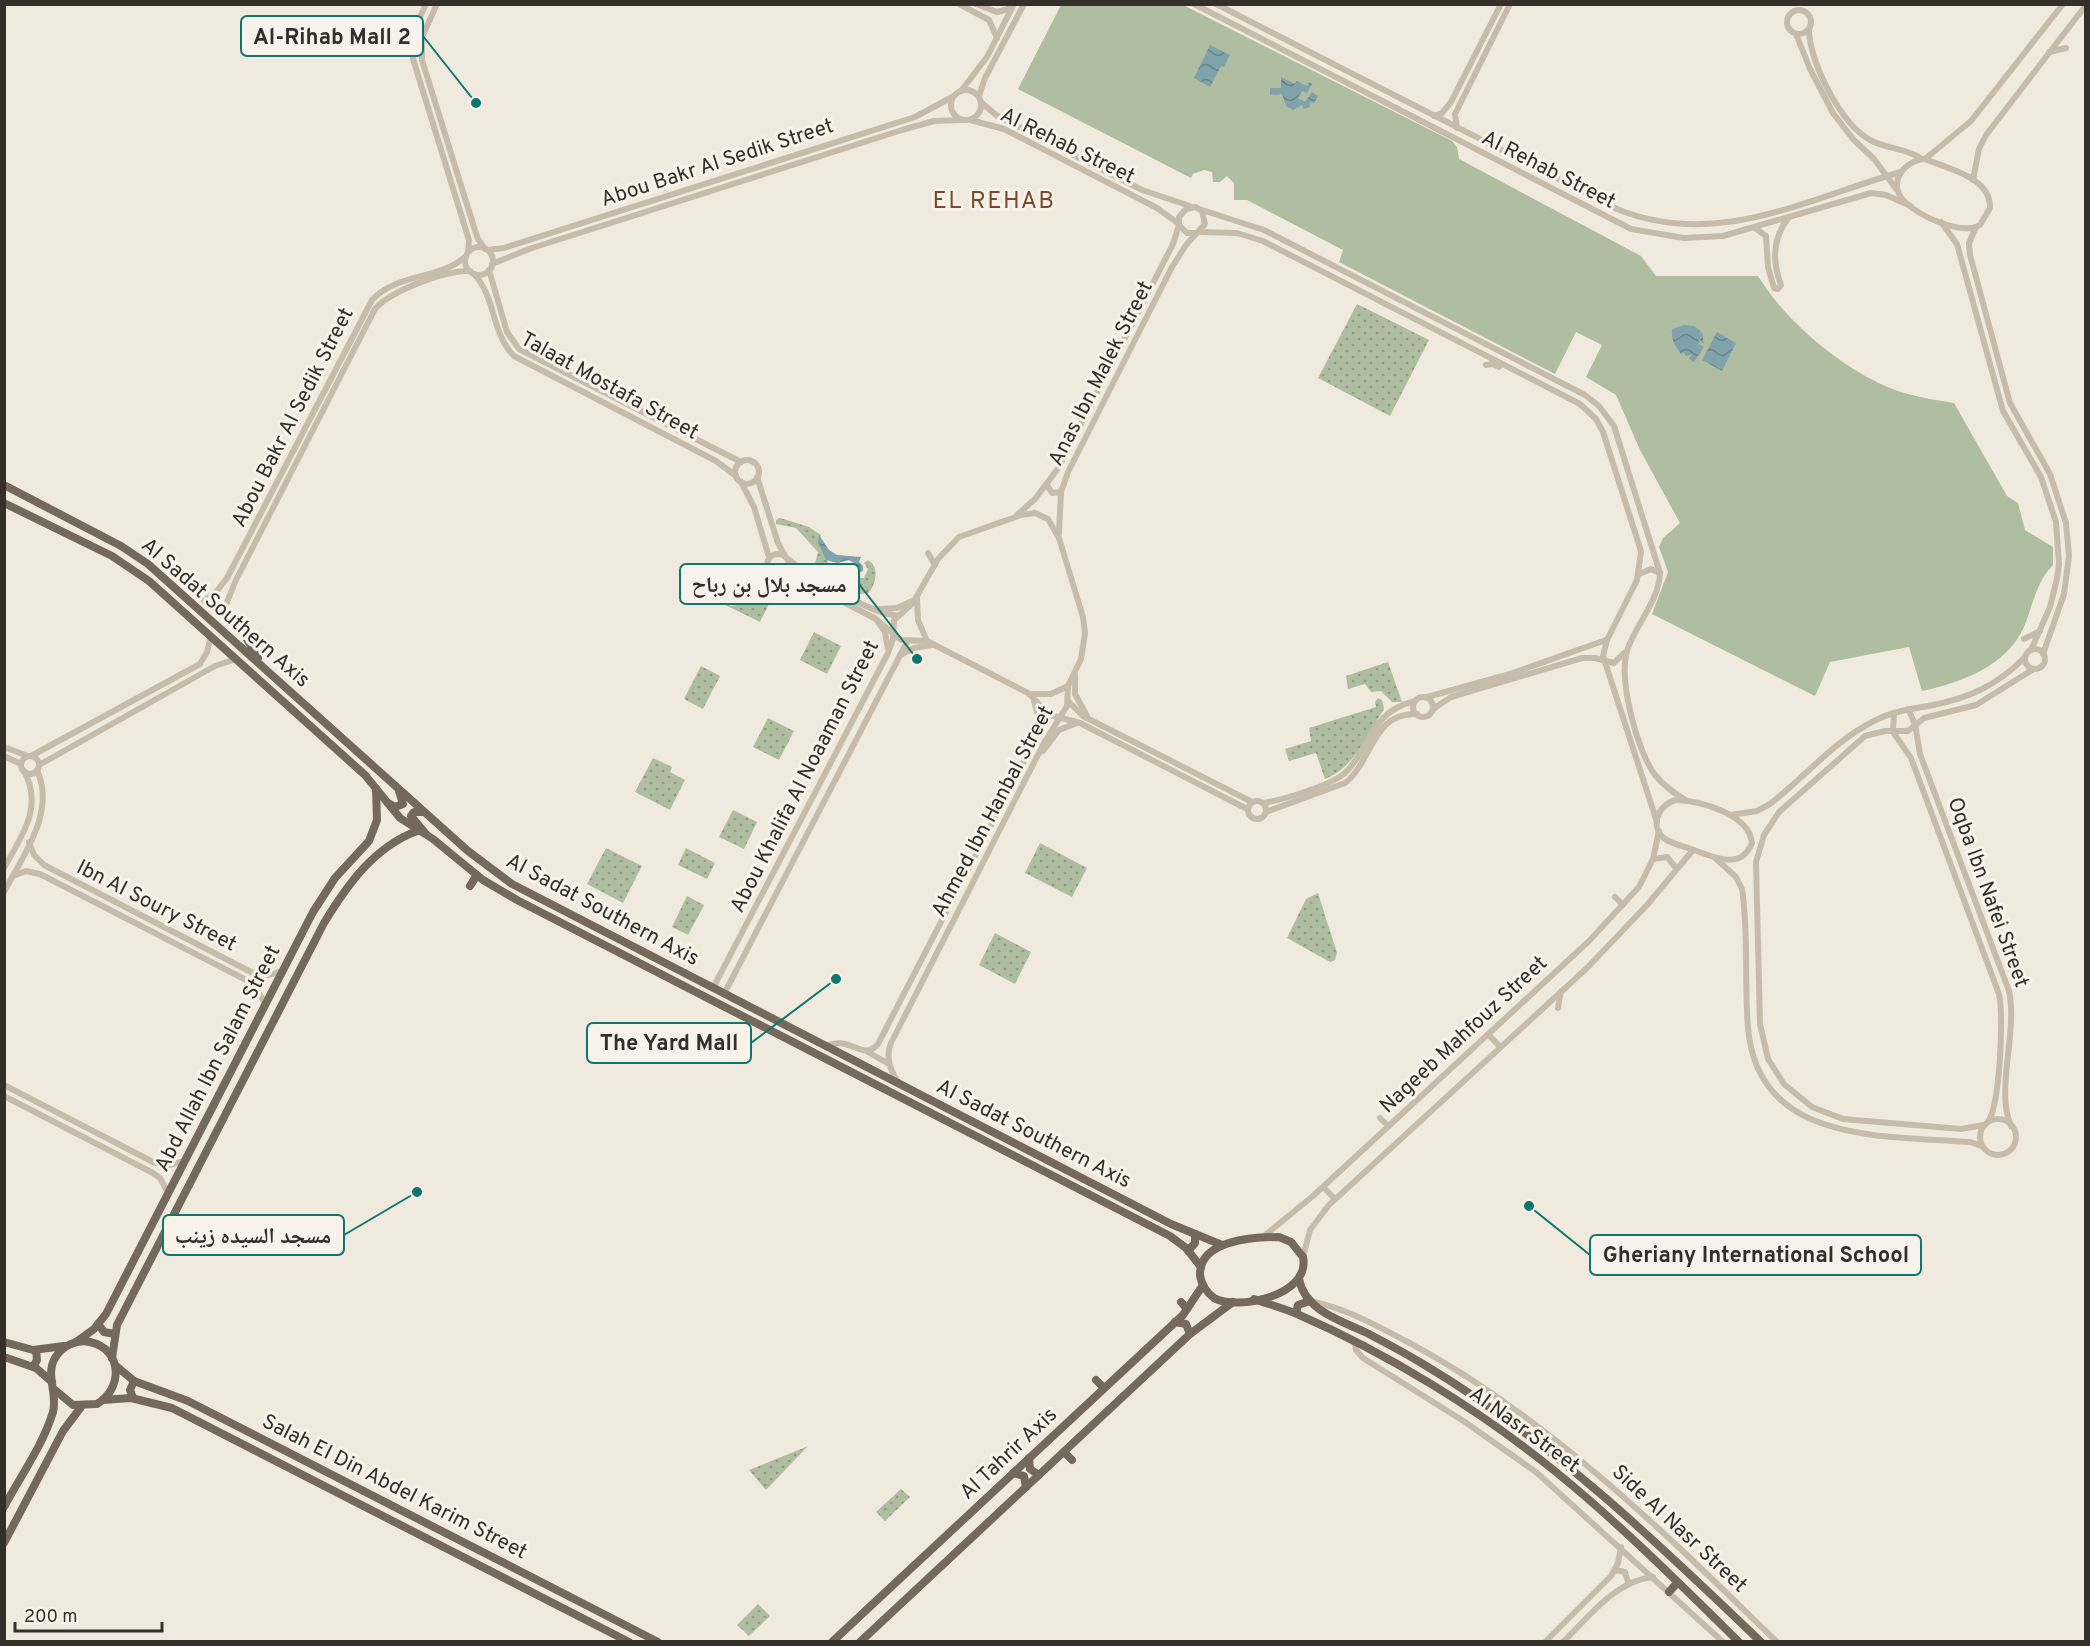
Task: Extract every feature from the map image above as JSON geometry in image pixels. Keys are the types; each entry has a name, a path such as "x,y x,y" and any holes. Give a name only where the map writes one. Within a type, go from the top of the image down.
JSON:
{"main road":[{"name":"Al Sadat Southern Axis","path":"4,484 130,551 222,628 476,858 512,884 825,1046 1195,1234 1222,1245"},
{"name":"Al Sadat Southern Axis","path":"4,503 129,566 212,636 365,775 400,818 428,836 477,875 525,904 1170,1236 1188,1251 1201,1267"},
{"path":"244,634 262,664"},
{"path":"387,802 395,807 403,804 396,787"},
{"name":"Abd Allah Ibn Salam Street","path":"72,1344 98,1324 323,894 369,841 377,820 376,788"},
{"path":"425,812 417,811 411,816 428,836"},
{"name":"Abd Allah Ibn Salam Street","path":"114,1362 115,1334 324,922 350,884 381,850 396,839 417,831"},
{"path":"369,841 376,840 381,850"},
{"path":"430,850 437,843"},
{"path":"470,886 477,875"},
{"path":"189,1151 203,1158"},
{"path":"1188,1251 1195,1243 1195,1234"},
{"path":"1260,1239 1285,1239 1296,1246 1303,1257 1304,1266 1299,1279 1281,1294 1233,1302 1214,1298 1203,1286 1201,1267 1209,1253 1222,1245 1260,1239"},
{"name":"Al Nasr Street","path":"1299,1279 1310,1301 1328,1315 1444,1377 1533,1437 1597,1490 1761,1641"},
{"name":"Al Tahrir Axis","path":"832,1641 1175,1322 1203,1286"},
{"name":"Al Nasr Street","path":"1254,1299 1296,1313 1355,1343 1455,1400 1524,1447 1579,1491 1739,1641"},
{"path":"1296,1313 1298,1305 1310,1301"},
{"path":"1181,1302 1187,1309"},
{"name":"Al Tahrir Axis","path":"860,1641 1190,1334 1233,1302"},
{"path":"1175,1322 1186,1324 1190,1334"},
{"path":"98,1324 104,1332 115,1334"},
{"path":"4,1342 36,1350 93,1343 107,1351 114,1362 116,1381 103,1400 81,1407 63,1431 4,1543"},
{"path":"4,1507 48,1425 53,1411 51,1373 56,1357 72,1344"},
{"path":"33,1367 37,1357 36,1350"},
{"path":"4,1357 33,1367 66,1402 81,1407"},
{"name":"Salah El Din Abdel Karim Street","path":"114,1362 134,1381 188,1401 658,1641"},
{"path":"1096,1380 1104,1388"},
{"path":"133,1398 130,1390 134,1381"},
{"name":"Salah El Din Abdel Karim Street","path":"103,1400 133,1398 172,1408 629,1641"},
{"path":"48,1425 58,1422 63,1431"},
{"path":"1064,1452 1072,1460"},
{"path":"1029,1458 1029,1469 1039,1475"},
{"path":"1013,1473 1024,1476 1026,1487"},
{"path":"409,1530 416,1517"},
{"path":"1669,1592 1677,1583"},
{"path":"540,1596 546,1584"}],"street":[{"path":"426,4 412,33 413,59 469,240 465,265 472,273 481,274 490,267 486,249 478,238 473,224 422,60 422,37 435,5"},
{"path":"959,4 989,20 997,38"},
{"path":"976,4 997,12 1014,6"},
{"name":"Al Rehab Street","path":"979,96 985,78 1024,4"},
{"name":"Al Rehab Street","path":"1194,4 1631,230 1699,238 1723,236 1843,200 1878,193 1911,206"},
{"name":"Al Rehab Street","path":"1215,4 1252,19 1315,55 1456,128 1635,217 1685,226 1730,224 1900,172 1910,162 1923,159 1971,121 2063,4"},
{"path":"1456,128 1455,114 1463,89 1502,4"},
{"path":"1434,116 1446,110 1463,89 1510,4"},
{"path":"1791,4 1788,26 1796,34 1810,69 1833,113 1911,206 1958,229 1976,227"},
{"path":"1973,180 1979,149 1986,135 2085,5"},
{"path":"961,91 969,90 979,96 982,103 978,115 970,120 962,120 953,112 952,101 983,63 1014,6"},
{"path":"1715,858 1736,877 1742,889 1749,1035 1760,1070 1776,1094 1808,1120 1838,1130 1970,1142 1982,1146 1995,1155 2008,1152 2015,1139 2011,1126 2000,1120 1961,1129 1835,1117 1812,1107 1793,1094 1764,1048 1760,1024 1759,886 1756,862 1760,846 1781,815 1866,736 1875,732 1908,730 1931,716 1956,711 1986,700 2032,669 2043,665 2043,654 2061,606 2069,556 2062,507 2046,460 2010,403 1969,249 1970,237 1976,227 1987,217 1990,203 1985,189 1973,180 1909,152 1876,143 1857,129 1823,79 1812,51 1810,19 1801,8 1791,15"},
{"path":"1796,34 1809,29"},
{"path":"2049,52 2066,48"},
{"path":"1310,65 1315,55"},
{"name":"Abou Bakr Al Sedik Street","path":"486,249 504,248 915,117 954,96"},
{"name":"Al Rehab Street","path":"982,103 996,115 1164,199 1264,230 1585,395"},
{"name":"Abou Bakr Al Sedik Street","path":"490,267 646,211 905,129 934,121 962,120"},
{"name":"Al Rehab Street","path":"970,120 1004,129 1159,209 1179,224"},
{"path":"1546,174 1550,166"},
{"path":"1898,191 1900,172"},
{"path":"1840,190 1843,200"},
{"path":"1159,209 1163,207 1164,199"},
{"path":"644,203 646,211"},
{"path":"1198,232 1206,221 1196,208 1180,213 1179,224 1187,233 1230,233 1263,241 1580,404 1596,419 1605,438 1640,543 1639,574 1607,640 1604,661 1659,831 1666,840 1715,858 1738,859 1746,853 1752,843 1747,826 1730,815 1687,801 1676,800 1664,805 1657,822"},
{"path":"1631,230 1635,217"},
{"path":"1754,228 1766,236 1770,277 1774,288 1778,289 1781,285 1775,266 1775,249 1781,229 1789,217"},
{"path":"1230,233 1226,226 1231,219"},
{"path":"1730,815 1757,811 1770,804 1853,733 1894,713 1961,699 1979,692 2006,675 2025,657 2041,631 2054,593 2059,564 2056,522 2041,477 2003,411 1957,244 1941,222"},
{"name":"Anas Ibn Malek Street","path":"1015,516 1047,484 1059,467 1173,244 1179,224"},
{"name":"Anas Ibn Malek Street","path":"1059,537 1061,492 1071,465 1183,249 1198,232"},
{"path":"1173,244 1179,244 1183,249"},
{"path":"467,254 474,248 486,249"},
{"name":"Abou Bakr Al Sedik Street","path":"191,602 204,601 217,591 227,577 369,305 377,295 394,284 452,266 467,254"},
{"name":"Talaat Mostafa Street","path":"490,267 507,332 519,349 741,462"},
{"name":"Abou Bakr Al Sedik Street","path":"222,628 223,602 258,544 297,460 372,314 383,301 400,291 459,272 472,273"},
{"name":"Talaat Mostafa Street","path":"472,273 484,288 502,342 514,356 714,461 738,479 754,507 769,557"},
{"path":"1970,293 1980,291"},
{"path":"1486,365 1507,366"},
{"path":"323,393 330,396"},
{"path":"1015,516 959,537 944,551 917,597 898,616 873,612 803,581 775,576 769,571 767,564 769,557 778,553 817,580 873,612 907,642 930,643 1028,693 1053,717 1080,723 1247,809 1249,816 1256,820 1263,818 1266,813 1345,783 1358,769 1385,724 1396,717 1416,714 1426,717 1433,709 1451,697 1582,658 1617,662 1628,648 1656,591 1660,573 1614,426 1604,412 1585,395 1580,404"},
{"path":"297,460 301,468"},
{"path":"758,477 752,482 738,479 736,468 741,462 753,462 759,471 758,477 778,543 787,558 789,569 782,576"},
{"path":"1047,484 1052,493 1061,492"},
{"name":"Ahmed Ibn Hanbal Street","path":"899,1083 889,1064 888,1049 909,1013 1036,758 1061,718 1068,700 1068,686 1084,643 1084,622 1053,524 1041,515 1015,516"},
{"path":"928,553 935,565"},
{"path":"1639,574 1646,569 1660,573"},
{"path":"227,577 237,582"},
{"path":"873,612 897,608 917,597"},
{"path":"917,597 918,620 930,643"},
{"path":"873,612 885,632 888,653"},
{"name":"Abou Khalifa Al Noaaman Street","path":"712,987 883,663 894,632 893,624 898,616"},
{"path":"2024,639 2041,631"},
{"path":"21,764 30,756 200,664 212,636"},
{"path":"1068,700 1073,708 1089,718 1252,802 1263,803 1340,777 1351,766 1381,718 1397,706 1510,674 1607,640"},
{"name":"Abou Khalifa Al Noaaman Street","path":"725,994 891,668 907,642"},
{"path":"897,657 930,643"},
{"path":"1628,648 1624,681 1644,754 1661,782 1687,801"},
{"path":"2031,650 2043,654"},
{"path":"2025,657 2027,666 2032,669"},
{"path":"24,771 30,773 215,666 236,658"},
{"path":"883,663 891,668"},
{"path":"1075,672 1074,687 1077,701 1089,718"},
{"path":"1028,693 1051,694 1068,686"},
{"path":"1028,693 1038,709 1040,730"},
{"path":"1427,697 1433,703 1433,709"},
{"path":"1415,701 1413,708 1416,714"},
{"path":"122,708 126,716"},
{"name":"Oqba Ibn Nafei Street","path":"1908,709 1915,724 1920,754 2009,991 2012,1019 2006,1108 2011,1126"},
{"name":"Ahmed Ibn Hanbal Street","path":"878,1044 1040,730 1045,711"},
{"path":"1893,732 1894,713"},
{"path":"1036,758 1059,730 1069,724 1080,723"},
{"name":"Oqba Ibn Nafei Street","path":"1893,732 1911,758 2001,1000 1995,1108 1986,1124"},
{"path":"1035,739 1044,743"},
{"path":"4,747 37,759 44,807 4,892"},
{"path":"1911,758 1920,754"},
{"path":"4,756 21,764 33,795 32,812 4,868"},
{"path":"810,802 820,807"},
{"path":"1247,809 1252,802"},
{"path":"1263,803 1266,813"},
{"name":"Nageeb Mahfouz Street","path":"1260,1239 1285,1221 1488,1034 1623,905 1639,887 1653,859 1659,831"},
{"name":"Ibn Al Soury Street","path":"29,842 39,861 188,939 257,974 269,975 282,971"},
{"path":"1752,843 1760,846"},
{"name":"Nageeb Mahfouz Street","path":"1303,1257 1310,1230 1321,1213 1626,928 1693,850"},
{"path":"1653,859 1667,857 1676,868"},
{"name":"Ibn Al Soury Street","path":"13,876 33,872 94,901 252,983 265,1004"},
{"path":"964,875 968,882 974,880"},
{"path":"958,886 966,887 968,892"},
{"path":"94,901 98,893"},
{"path":"1614,897 1623,905"},
{"path":"184,948 188,939"},
{"path":"732,952 744,953"},
{"path":"732,952 741,960"},
{"path":"1558,1008 1561,991"},
{"path":"885,1029 895,1034"},
{"path":"1488,1034 1500,1047"},
{"path":"825,1046 841,1043 865,1051 889,1064"},
{"path":"865,1051 878,1044 888,1049"},
{"path":"4,1085 155,1162 170,1165 184,1161"},
{"path":"4,1096 151,1172 160,1178 168,1193"},
{"path":"1380,1118 1388,1126"},
{"path":"1982,1146 1980,1133 1986,1124"},
{"path":"1323,1186 1335,1199"},
{"name":"Side Al Nasr Street","path":"1310,1301 1346,1311 1418,1348 1469,1378 1521,1415 1625,1498 1777,1641"},
{"path":"1355,1343 1356,1350 1363,1358 1466,1422 1518,1459 1621,1547 1723,1641"},
{"path":"1545,1641 1615,1570 1621,1547"},
{"path":"1615,1570 1625,1572 1628,1582"},
{"path":"1563,1641 1628,1582 1653,1577"}],"green space":[{"path":"1061,5 1183,5 1452,141 1457,147 1459,159 1641,256 1656,276 1758,276 1784,311 1836,358 1895,390 1954,403 2007,496 2018,503 2025,530 2053,547 2053,565 2039,586 2024,627 2016,641 2006,652 1981,671 1952,683 1922,691 1909,647 1830,662 1815,696 1652,614 1668,572 1659,547 1663,538 1680,523 1640,450 1616,395 1586,377 1602,345 1576,332 1555,374 1339,262 1343,250 1247,200 1234,200 1234,183 1227,176 1220,182 1213,182 1212,172 1204,170 1193,174 1191,178 1018,89"},
{"path":"1357,304 1429,340 1390,416 1318,378"},
{"path":"780,518 809,527 821,535 819,544 828,562 821,575 813,571 818,552 796,528 776,524 776,520"},
{"path":"868,560 872,563 876,575 869,593 860,594 830,579 838,575 847,564 856,577 864,578 868,569 864,563"},
{"path":"727,588 730,606 771,600 760,622 707,596"},
{"path":"814,632 841,646 827,674 800,660"},
{"path":"1388,662 1402,702 1392,702 1381,691 1371,692 1365,684 1348,689 1346,676"},
{"path":"701,666 720,676 703,709 684,699"},
{"path":"1378,698 1382,700 1384,709 1352,759 1335,774 1325,779 1316,753 1289,761 1285,749 1311,741 1309,728 1376,707 1375,702"},
{"path":"768,718 794,731 779,760 753,747"},
{"path":"653,758 672,767 670,772 685,780 670,810 635,792"},
{"path":"733,810 757,822 744,849 719,837"},
{"path":"1040,843 1087,868 1072,897 1025,873"},
{"path":"606,848 642,866 623,903 587,884"},
{"path":"686,848 715,863 707,879 678,865"},
{"path":"1318,893 1337,953 1335,960 1330,962 1287,938 1306,899"},
{"path":"687,896 704,905 688,935 672,927"},
{"path":"995,933 1031,952 1015,984 979,965"},
{"path":"808,1446 766,1490 749,1470 806,1447"},
{"path":"901,1489 910,1497 885,1521 876,1512"},
{"path":"758,1604 770,1616 749,1636 737,1625"}],"water":[{"path":"1210,45 1230,55 1224,67 1221,66 1210,87 1194,78"},
{"path":"1281,77 1295,84 1297,81 1307,86 1309,82 1312,84 1307,93 1302,91 1298,98 1305,102 1312,92 1318,96 1314,103 1309,102 1310,107 1303,109 1302,105 1293,110 1286,106 1282,94 1270,95 1270,88 1281,88"},
{"path":"1684,325 1694,326 1701,331 1699,335 1702,332 1704,344 1697,337 1700,342 1696,347 1699,344 1704,347 1694,362 1689,359 1692,354 1686,356 1683,352 1682,355 1673,340 1672,329"},
{"path":"1717,332 1736,343 1722,371 1702,360"},
{"path":"819,535 829,550 837,555 861,557 859,562 863,566 863,571 859,573 854,563 849,560 837,563 826,560 818,542"}],"place":[{"name":"Al-Rihab Mall 2","path":"476,103"},
{"name":"مسجد بلال بن رباح","path":"917,659"},
{"name":"The Yard Mall","path":"836,979"},
{"name":"مسجد السيده زينب","path":"417,1192"},
{"name":"Gheriany International School","path":"1529,1206"}],"district":[{"name":"EL REHAB","path":"994,200"}]}
